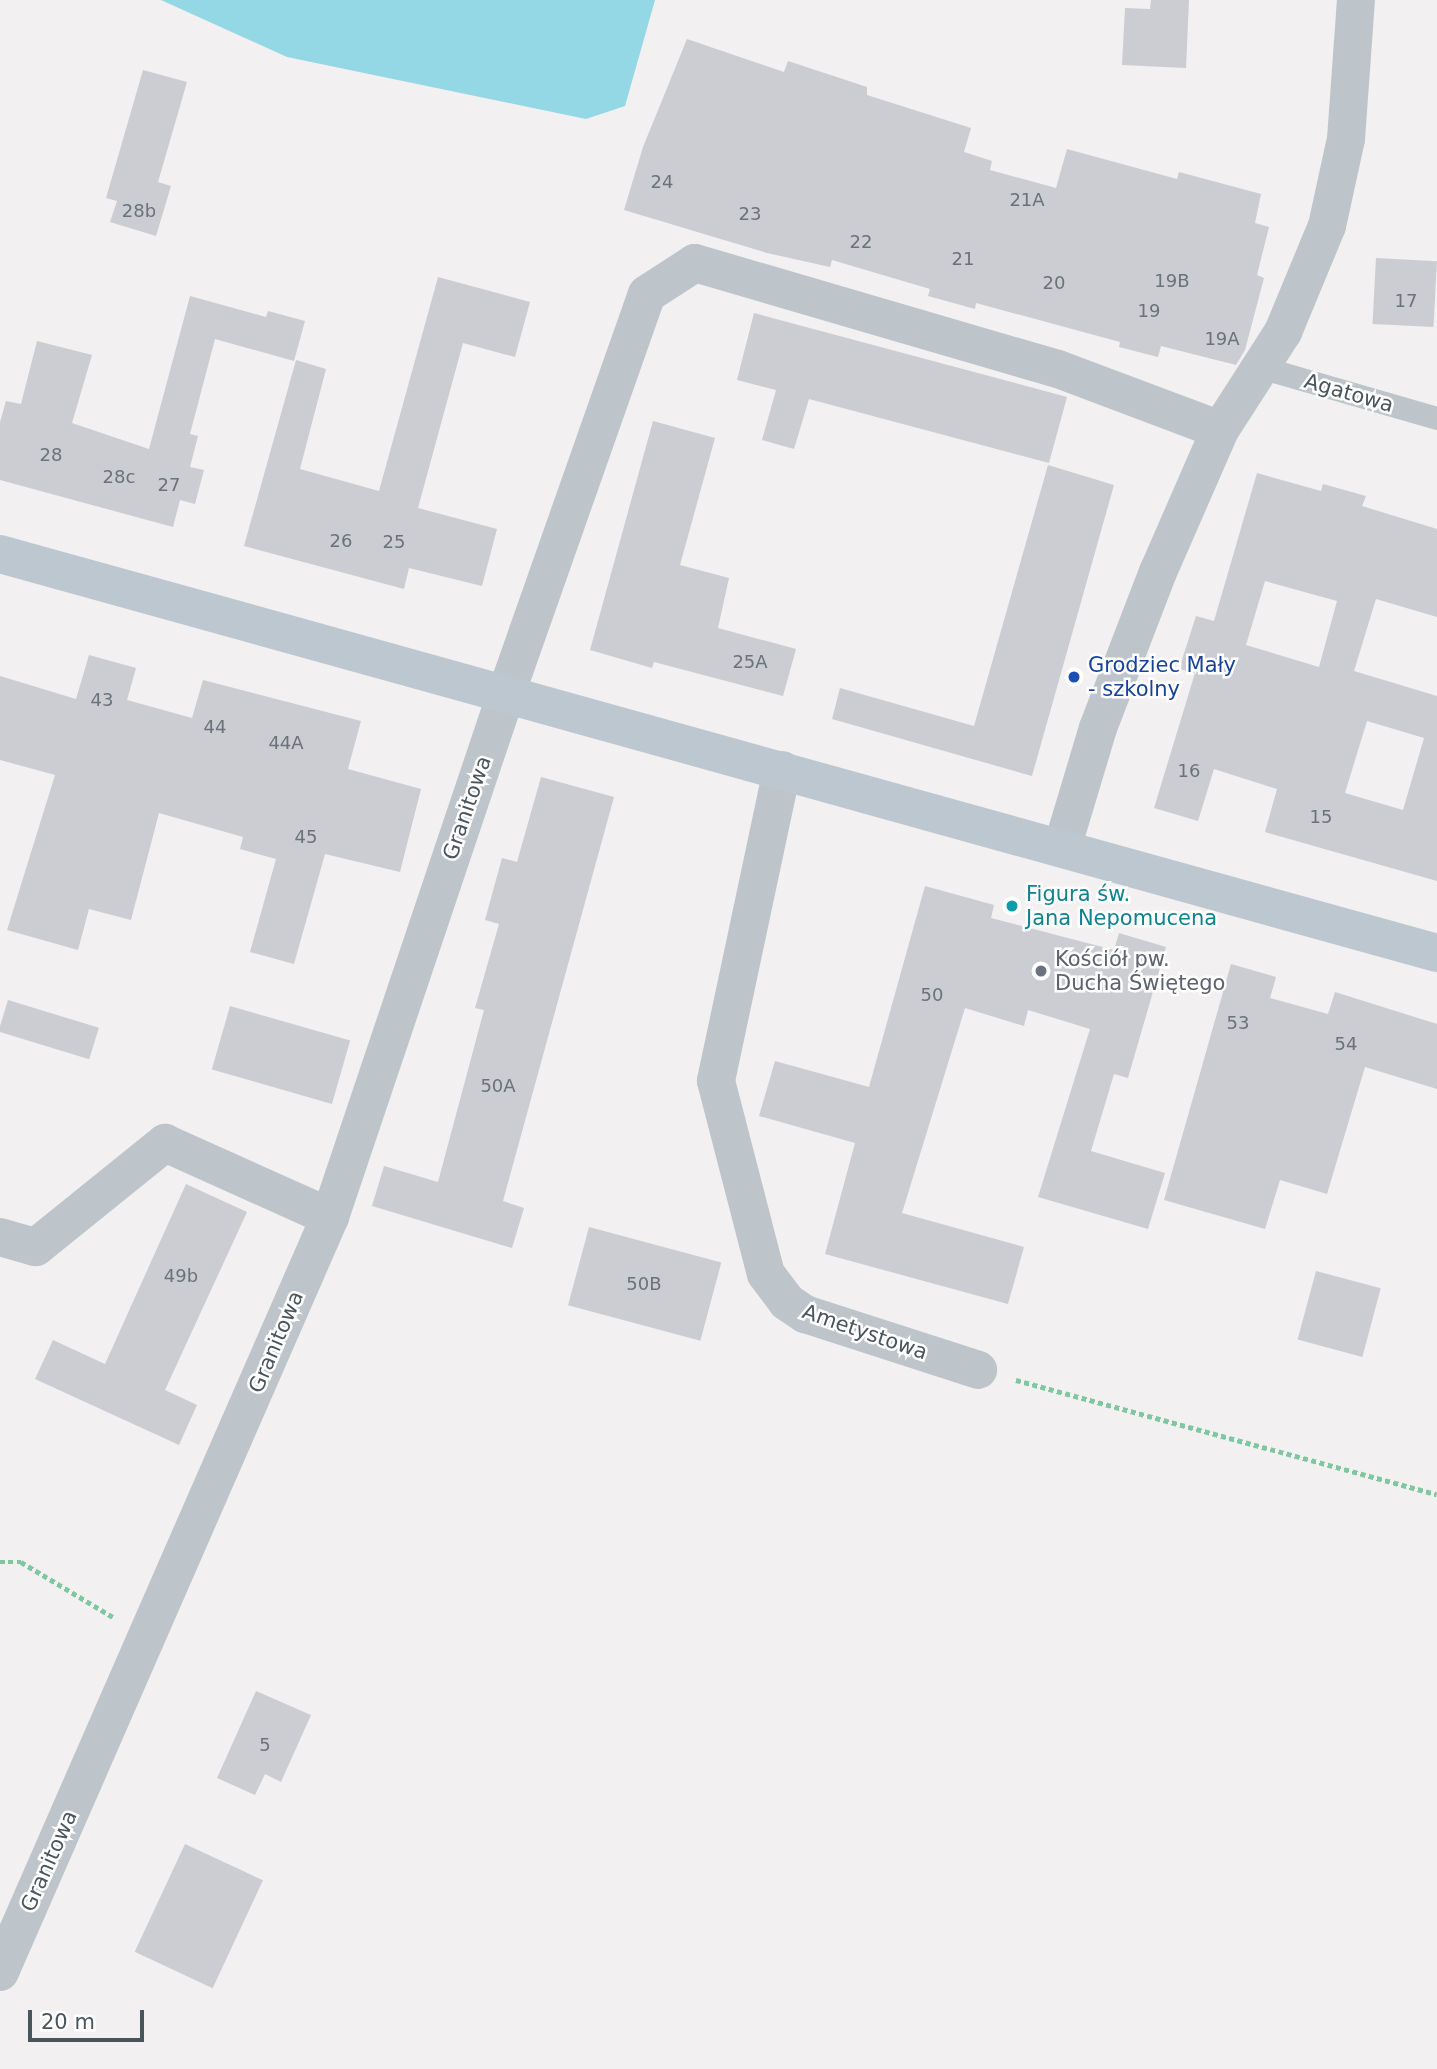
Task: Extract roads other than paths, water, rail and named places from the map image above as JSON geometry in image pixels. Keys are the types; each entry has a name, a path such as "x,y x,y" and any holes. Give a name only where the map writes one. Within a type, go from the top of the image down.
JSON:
{"main road":[{"path":"0,554 1437,953"}],"street":[{"path":"1062,848 1098,728 1158,572 1220,430 1283,332 1327,226 1346,139 1356,0"},
{"name":"Granitowa","path":"0,1972 330,1217 506,694 648,294 695,263 1058,369 1220,430"},
{"name":"Ametystowa","path":"782,770 716,1081 766,1274 787,1302 805,1314 978,1370"},
{"path":"0,1237 36,1247 165,1143 330,1217"}],"lane":[{"name":"Agatowa","path":"1260,367 1437,418"}],"water":[{"path":"161,0 655,0 625,106 586,119 287,57"}],"place":[{"name":"Grodziec Mały - szkolny","path":"1074,677"},
{"name":"Figura św. Jana Nepomucena","path":"1012,906"},
{"name":"Kościół pw. Ducha Świętego","path":"1041,971"}]}
